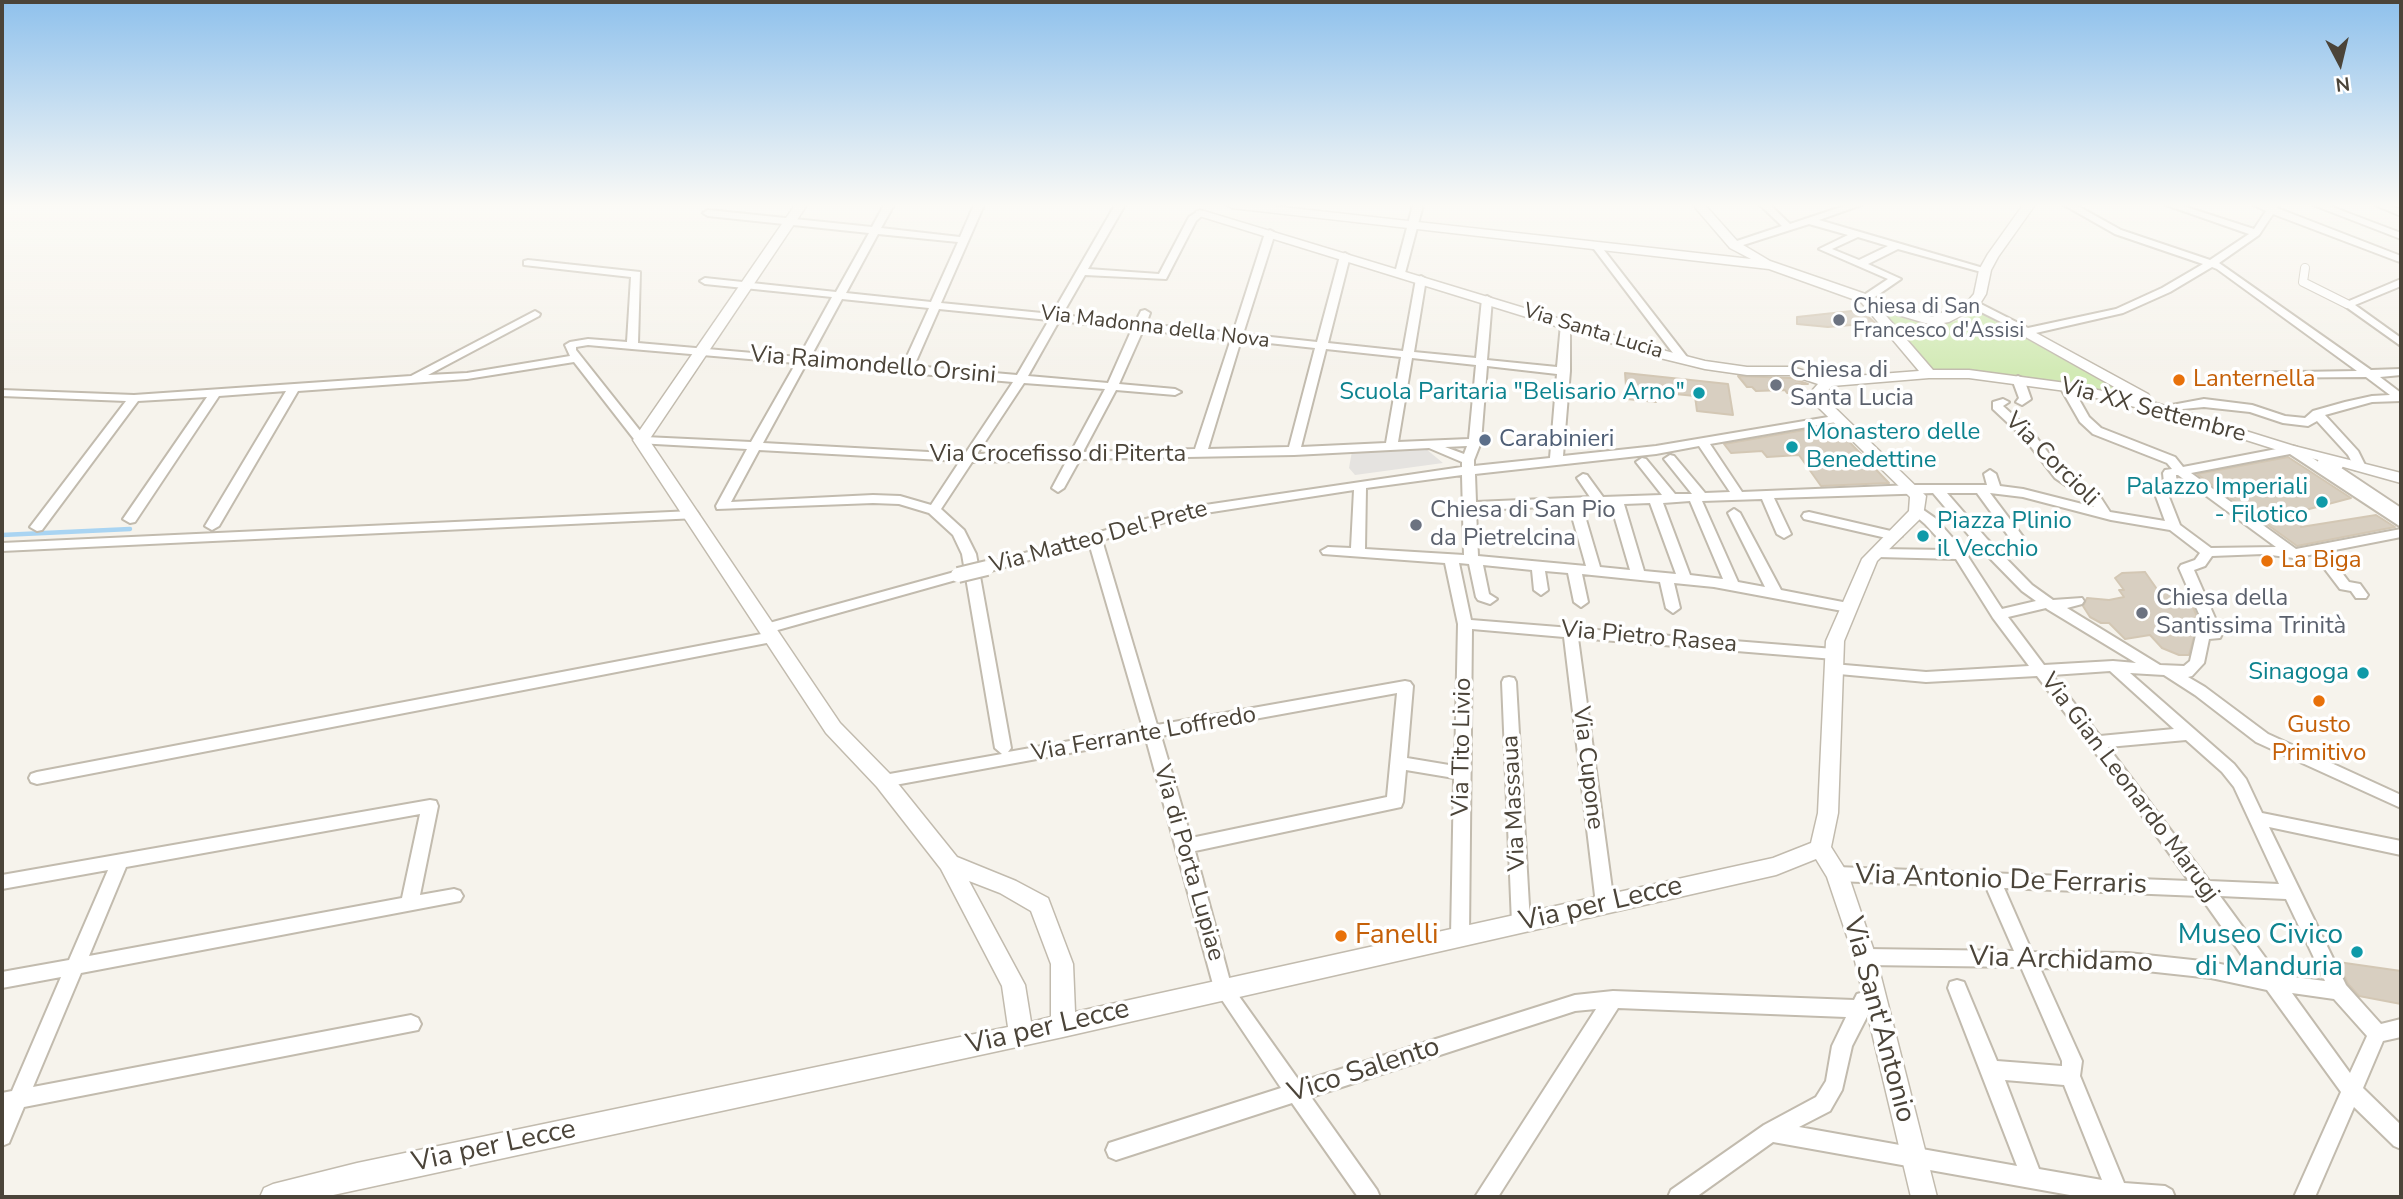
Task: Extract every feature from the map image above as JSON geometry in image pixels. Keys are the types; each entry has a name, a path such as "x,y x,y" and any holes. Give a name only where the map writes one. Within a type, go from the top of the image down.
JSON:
{"street":[{"path":"641,440 763,261"},
{"path":"858,261 722,506 873,499 900,500 934,510 959,533 969,554 1003,748"},
{"path":"907,369 954,261"},
{"path":"934,510 1021,378 1087,261"},
{"path":"1081,272 1163,277 1171,261"},
{"path":"1200,454 1261,261"},
{"path":"1294,451 1344,261"},
{"name":"Via Santa Lucia","path":"1361,261 1683,359 1747,371 1793,371 1828,382"},
{"path":"1400,273 1403,261"},
{"path":"1608,261 1683,359"},
{"path":"1732,261 1771,265"},
{"path":"1764,261 1932,321 1944,319 1973,304 1980,294 1985,270 1991,261"},
{"path":"1852,261 1896,279 1865,299"},
{"path":"1859,264 1865,261"},
{"path":"1951,261 1985,270"},
{"path":"2202,261 2221,267 2401,398"},
{"path":"2027,332 2119,311 2166,290 2215,261"},
{"path":"528,263 636,274 632,346"},
{"path":"2305,268 2303,282 2347,304 2401,343"},
{"path":"1391,447 1421,279"},
{"name":"Via Madonna della Nova","path":"705,281 1139,324 1321,347 1564,371"},
{"path":"2347,304 2400,284"},
{"path":"1487,299 1475,442 1469,466 1473,560 1483,597 1490,599"},
{"path":"1865,299 1867,305 1929,374"},
{"path":"1973,304 2027,332 2120,393"},
{"path":"1058,488 1112,387 1145,313"},
{"path":"410,380 535,314"},
{"path":"1556,462 1566,324"},
{"name":"Via Raimondello Orsini","path":"578,358 570,345 588,342 1175,392"},
{"path":"2,393 134,398 467,376 578,358 641,440 833,728 884,781 949,863 1013,985 1021,1035"},
{"path":"2237,376 2401,372"},
{"name":"Via XX Settembre","path":"1828,382 1929,374 1969,374 2120,393 2292,450 2305,451 2401,480"},
{"path":"2018,379 2025,399 2022,402"},
{"path":"1821,848 1828,813 1835,641 1870,559 1878,554 1917,512 1918,496 1836,418 1817,393 1828,382"},
{"path":"212,526 295,386"},
{"path":"2066,387 2084,419 2097,431 2171,460 2179,470 2294,554"},
{"path":"130,519 215,393"},
{"path":"37,527 134,398"},
{"path":"2165,409 2204,403 2252,409 2298,422 2308,422 2317,414 2372,399 2401,398"},
{"name":"Via Corcioli","path":"2000,405 2029,436 2059,475 2094,498 2104,513"},
{"path":"2317,414 2354,454 2360,467"},
{"name":"Via Matteo Del Prete","path":"37,778 770,632 958,575 1185,512 1360,487 1469,466 1556,462 1703,443 1836,418"},
{"name":"Via Crocefisso di Piterta","path":"641,440 969,458 1075,458 1475,442"},
{"path":"1703,443 1738,495"},
{"path":"1430,445 1469,466"},
{"path":"2174,527 2160,491 2171,485 2169,472 2292,450 2401,523"},
{"path":"1671,459 1698,496 1732,585"},
{"path":"1643,462 1671,498"},
{"path":"2401,480 2323,462 2401,514"},
{"path":"1990,474 1995,489"},
{"path":"1583,478 1599,501"},
{"path":"1358,553 1360,487"},
{"path":"1470,506 1913,489 1995,489 2174,527 2208,552 2263,550 2294,554 2401,533"},
{"path":"1937,489 1982,542 2027,588 2050,605 2200,691 2262,738 2401,802"},
{"path":"1981,489 2017,538"},
{"path":"1766,494 1784,534"},
{"path":"1655,499 1685,580"},
{"path":"1616,500 1637,575"},
{"path":"1574,503 1595,572"},
{"path":"1917,512 1930,521 1960,555"},
{"path":"1734,513 1775,592"},
{"path":"2,547 692,515"},
{"path":"1809,516 1895,536"},
{"name":"Via di Porta Lupiae","path":"1094,537 1185,846 1223,988 1370,1197"},
{"path":"1328,551 1473,560 1732,585 1848,607"},
{"path":"2163,671 2188,672 2197,663 2203,635 2215,634 2186,568 2200,563 2208,552"},
{"path":"1878,554 1960,555"},
{"name":"Via Gian Leonardo Marugj","path":"1960,555 1998,615 2206,888 2350,1089 2401,1139"},
{"name":"Via Tito Livio","path":"1451,559 1465,624 1460,936"},
{"path":"2328,564 2345,586 2355,587 2361,595"},
{"path":"1538,566 1541,590"},
{"path":"1574,570 1581,602"},
{"path":"1666,578 1674,608"},
{"path":"1998,615 2077,601"},
{"name":"Via Pietro Rasea","path":"1465,624 1570,631 1834,661 1926,677 2113,666 2163,671"},
{"name":"Via Cupone","path":"1570,631 1605,904"},
{"path":"2113,666 2228,768 2240,783 2339,991 2377,1034"},
{"name":"Via Massaua","path":"1510,682 1521,923"},
{"name":"Via Ferrante Loffredo","path":"884,781 1405,686 1398,763"},
{"path":"2095,742 2189,734"},
{"path":"1185,846 1395,802 1398,763 1462,773"},
{"path":"2,882 430,806 411,903"},
{"path":"2256,818 2401,848"},
{"name":"Via per Lecce","path":"274,1197 350,1187 1223,988 1776,866 1821,848"},
{"name":"Via Sant'Antonio","path":"1821,848 1837,874 1868,968 1924,1197"},
{"path":"2,1136 10,1100 76,966 120,862"},
{"path":"949,863 1009,887 1040,905 1062,964 1063,1026"},
{"name":"Via Antonio De Ferraris","path":"1837,874 2291,892"},
{"path":"1992,881 2072,1061 2070,1076 2118,1193"},
{"path":"2,980 454,896"},
{"name":"Via Archidamo","path":"1868,968 2025,958 2128,961 2211,970 2273,983 2339,991"},
{"path":"1678,1197 1771,1132 1823,1104 1835,1083 1842,1046 1862,1009 1868,968"},
{"path":"1957,988 2032,1179"},
{"path":"1486,1197 1613,999"},
{"name":"Vico Salento","path":"1116,1150 1574,1003 1613,999 1862,1009"},
{"path":"10,1100 411,1024"},
{"path":"2304,1197 2350,1089 2377,1034 2401,1028"},
{"path":"1991,1070 2070,1076"},
{"path":"1771,1132 2032,1179 2118,1193 2165,1197"}],"green space":[{"path":"1880,311 1935,325 1979,312 2114,388 2106,392 2029,377 1931,369"}],"shaded area":[{"path":"1426,449 1443,463 1355,475 1349,468 1352,451"}],"building":[{"name":"Chiesa di San Francesco d'Assisi","path":"1861,310 1875,323 1828,327 1797,324 1797,317"},
{"name":"Scuola Paritaria \"Belisario Arno\"","path":"1625,373 1728,384 1733,415 1697,411 1695,396 1655,392 1656,402 1627,399"},
{"name":"Chiesa di Santa Lucia","path":"1738,376 1791,378 1808,384 1796,384 1802,390 1787,393 1785,390 1756,391 1747,387"},
{"name":"Monastero delle Benedettine","path":"1833,425 1889,483 1821,486 1799,455 1767,457 1762,451 1731,453 1724,444"},
{"name":"Palazzo Imperiali - Filotico","path":"2288,457 2351,498 2298,512 2301,527 2376,515 2395,527 2297,546 2197,474"},
{"name":"Chiesa della Santissima Trinità","path":"2145,572 2159,592 2184,594 2193,607 2201,626 2193,626 2196,630 2189,655 2179,655 2162,648 2150,635 2125,639 2109,623 2101,623 2090,617 2083,606 2087,598 2109,600 2124,597 2119,590 2124,590 2115,578 2122,573"},
{"path":"2338,962 2401,971 2401,1004 2359,996 2348,984"}],"waterway":[{"path":"2,535 130,529"}],"place":[{"name":"Chiesa di San Francesco d'Assisi","path":"1839,320"},
{"name":"Lanternella","path":"2179,380"},
{"name":"Chiesa di Santa Lucia","path":"1776,385"},
{"name":"Scuola Paritaria \"Belisario Arno\"","path":"1699,393"},
{"name":"Carabinieri","path":"1485,440"},
{"name":"Monastero delle Benedettine","path":"1792,447"},
{"name":"Palazzo Imperiali - Filotico","path":"2322,502"},
{"name":"Chiesa di San Pio da Pietrelcina","path":"1416,525"},
{"name":"Piazza Plinio il Vecchio","path":"1923,536"},
{"name":"La Biga","path":"2267,561"},
{"name":"Chiesa della Santissima Trinità","path":"2142,613"},
{"name":"Sinagoga","path":"2363,673"},
{"name":"Gusto Primitivo","path":"2319,701"},
{"name":"Fanelli","path":"1341,936"},
{"name":"Museo Civico di Manduria","path":"2357,952"}]}
